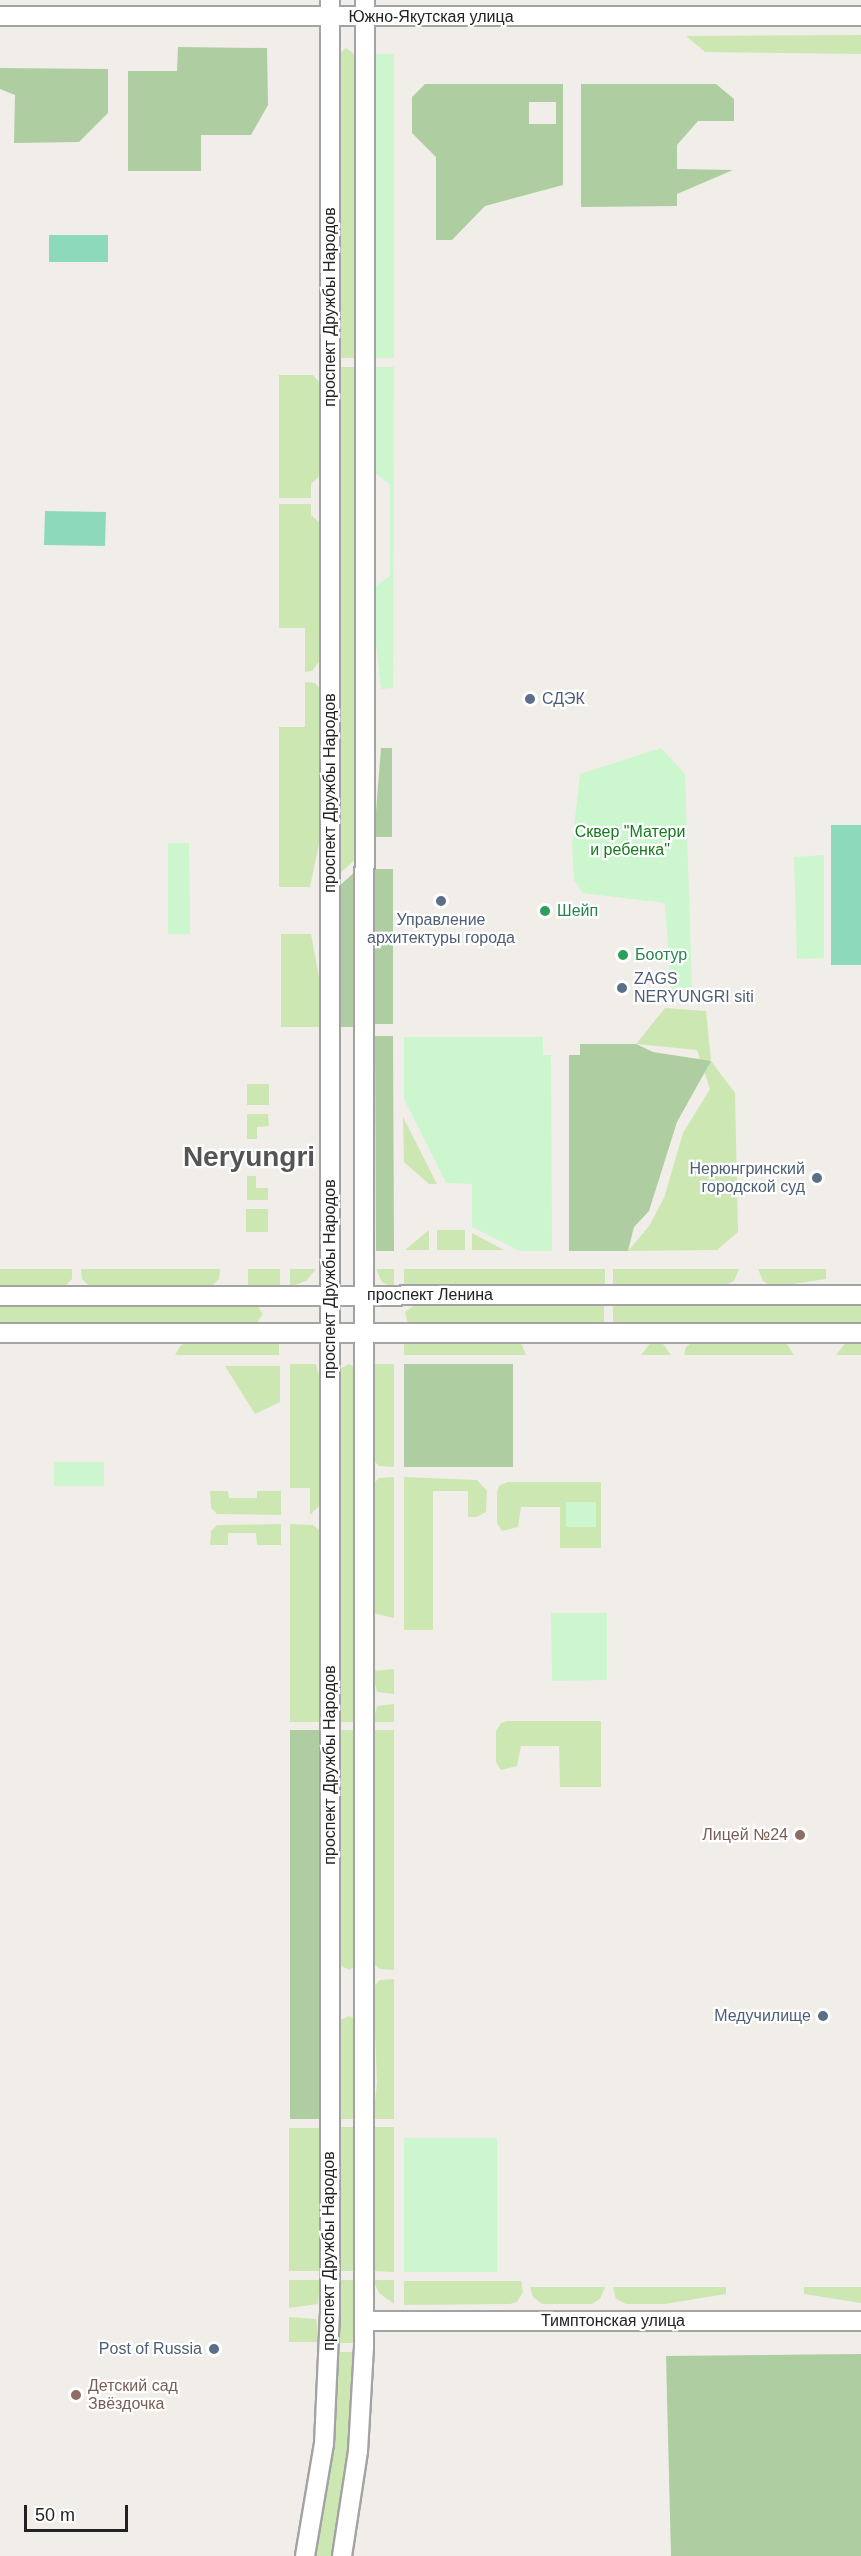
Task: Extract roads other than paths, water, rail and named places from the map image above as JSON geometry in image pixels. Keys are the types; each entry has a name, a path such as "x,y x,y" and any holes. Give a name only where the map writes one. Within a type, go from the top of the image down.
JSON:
{"street":[{"name":"Южно-Якутская улица","path":"0,16 330,8 861,16"},
{"name":"проспект Дружбы Народов","path":"305,2556 324,2444 330,2346 330,8"},
{"path":"342,2556 358,2451 365,2321 365,8"},
{"name":"проспект Ленина","path":"0,1296 861,1295"},
{"path":"0,1333 861,1333"},
{"name":"Тимптонская улица","path":"365,2321 861,2321"}],"place":[{"name":"СДЭК","path":"530,699"},
{"name":"Управление архитектуры города","path":"441,901"},
{"name":"Шейп","path":"545,911"},
{"name":"Боотур","path":"623,955"},
{"name":"ZAGS NERYUNGRI siti","path":"622,988"},
{"name":"Нерюнгринский городской суд","path":"817,1178"},
{"name":"Лицей №24","path":"800,1835"},
{"name":"Медучилище","path":"823,2016"},
{"name":"Post of Russia","path":"214,2349"},
{"name":"Детский сад Звёздочка","path":"76,2395"}],"district":[{"name":"Neryungri","path":"249,1157"}],"park label":[{"name":"Сквер \"Матери и ребенка\"","path":"630,841"}]}
